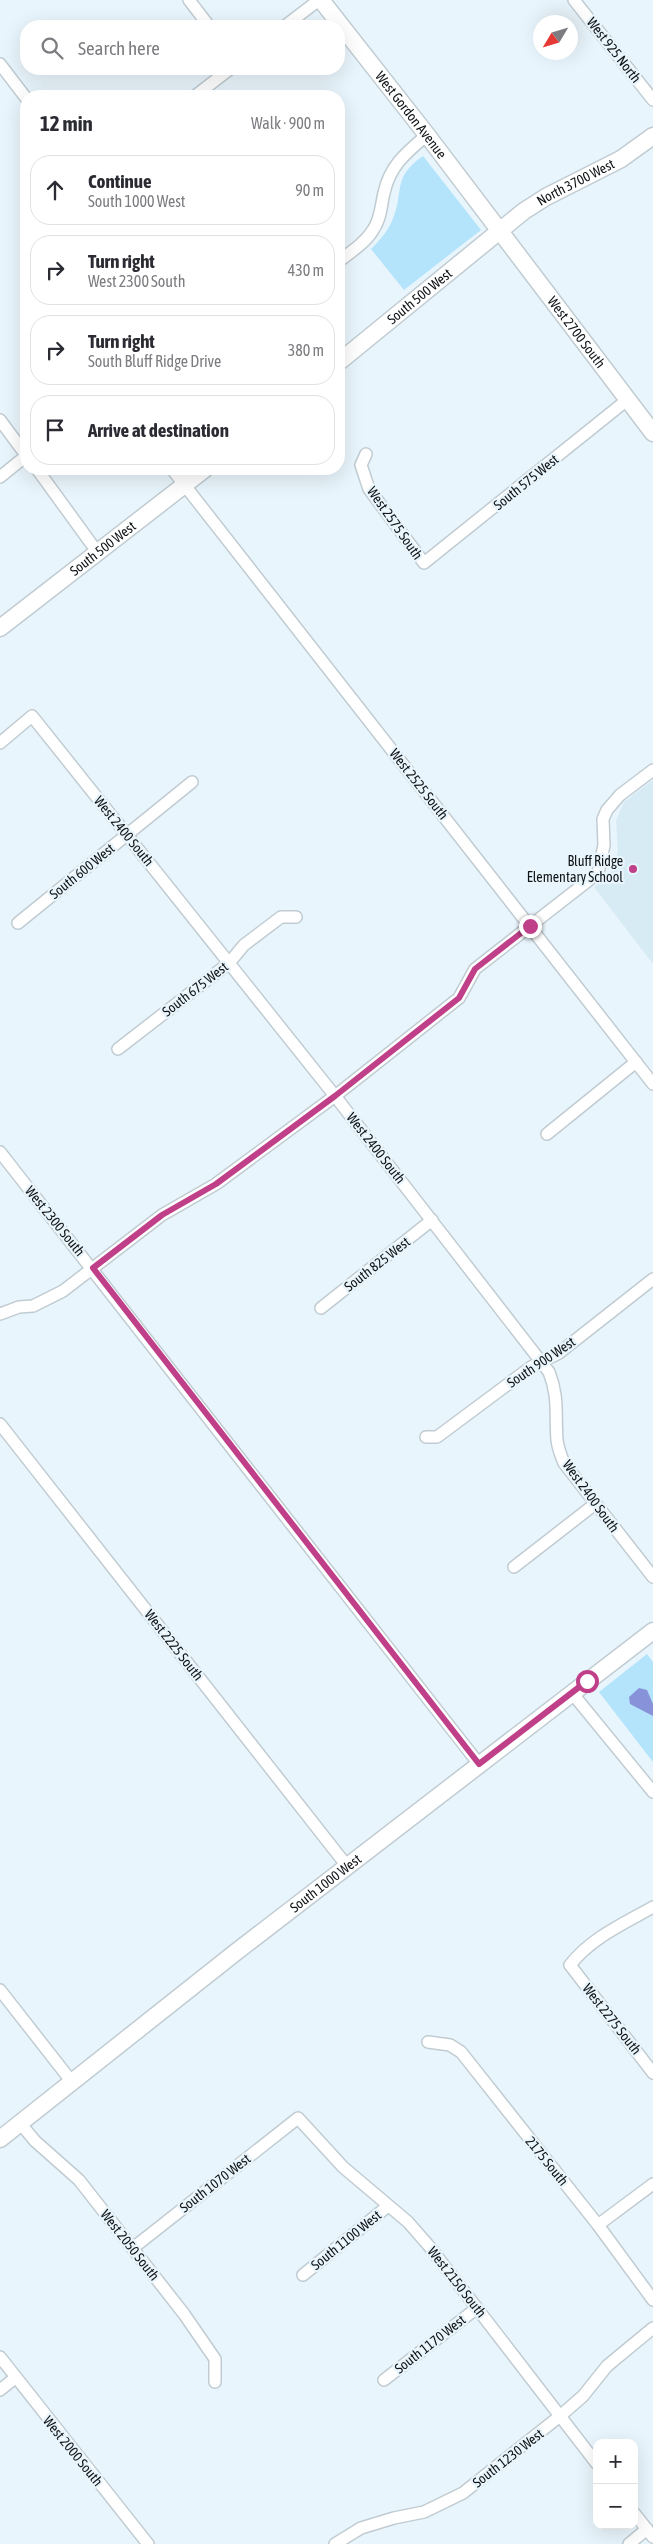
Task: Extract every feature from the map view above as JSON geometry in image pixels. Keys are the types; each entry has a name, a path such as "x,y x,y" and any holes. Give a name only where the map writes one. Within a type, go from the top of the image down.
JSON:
{"main road":[{"name":"West Gordon Avenue","path":"320,0 336,20"},
{"name":"West Gordon Avenue","path":"345,32 427,135 499,232"},
{"name":"North 3700 West","path":"499,232 537,202 621,159 653,136"},
{"name":"South 500 West","path":"345,357 499,232"},
{"name":"West 2700 South","path":"499,232 653,433"},
{"name":"South 500 West","path":"0,628 197,475"},
{"name":"South 1000 West","path":"0,2139 347,1866 653,1631"}],"street":[{"path":"189,0 204,20"},
{"path":"293,20 320,0"},
{"name":"West 925 North","path":"574,0 653,100"},
{"path":"0,64 20,90"},
{"path":"203,90 222,75"},
{"path":"345,256 366,240 374,229 381,213 388,176 394,166 404,154 427,135"},
{"name":"South 575 West","path":"424,564 627,400"},
{"path":"0,420 20,448"},
{"name":"West 2575 South","path":"366,454 360,465 369,489 424,564"},
{"path":"0,477 20,461"},
{"path":"40,475 98,553"},
{"name":"West 2525 South","path":"176,475 653,1084"},
{"name":"West 2400 South","path":"0,743 32,716 335,1096 541,1360 555,1386 558,1406 557,1443 564,1463 653,1576"},
{"path":"0,1314 51,1299 162,1215 216,1184 335,1096 459,998 475,969 598,874 604,845 603,819 607,810 620,795 653,770"},
{"name":"South 600 West","path":"18,922 192,782"},
{"name":"South 675 West","path":"118,1049 229,963 244,945 281,917 296,917"},
{"path":"547,1134 636,1062"},
{"name":"West 2300 South","path":"0,1152 93,1268 479,1764"},
{"name":"South 825 West","path":"321,1308 432,1220"},
{"name":"South 900 West","path":"426,1437 437,1437 541,1360 559,1353 653,1279"},
{"name":"West 2225 South","path":"0,1424 347,1866"},
{"path":"514,1567 595,1504"},
{"path":"572,1693 653,1792"},
{"name":"West 2275 South","path":"653,1907 601,1936 570,1965 653,2073"},
{"path":"0,1990 72,2082"},
{"name":"2175 South","path":"428,2042 450,2045 461,2052 598,2225 653,2300"},
{"name":"West 2150 South","path":"298,2118 343,2167 408,2222 429,2246 593,2459"},
{"name":"South 1070 West","path":"133,2248 298,2118"},
{"name":"West 2050 South","path":"20,2123 35,2142 79,2180 184,2314 215,2359 215,2382"},
{"path":"598,2225 653,2184"},
{"name":"South 1100 West","path":"303,2274 388,2206"},
{"name":"South 1170 West","path":"384,2380 477,2308"},
{"name":"South 1230 West","path":"335,2544 361,2528 394,2518 424,2512 463,2493 560,2416 583,2396 607,2366 653,2328"},
{"name":"West 2000 South","path":"0,2357 148,2544"},
{"path":"0,2390 15,2378"},
{"path":"629,2544 650,2533 638,2518"}],"shaded area":[{"path":"423,156 481,230 404,290 371,249 383,236 392,221 396,211 400,186 406,171"},
{"name":"Bluff Ridge Elementary School","path":"653,780 653,964 594,887 611,873 614,865 618,851 616,821 624,802"},
{"path":"647,1654 653,1662 653,1762 599,1692"}],"water":[{"path":"639,1688 647,1690 653,1704 653,1716 630,1704 629,1697"}],"place":[{"name":"Bluff Ridge Elementary School","path":"633,869"}],"route":[{"path":"530,926 475,969 459,998 335,1096 216,1184 162,1215 93,1268 479,1764 587,1681"}]}
